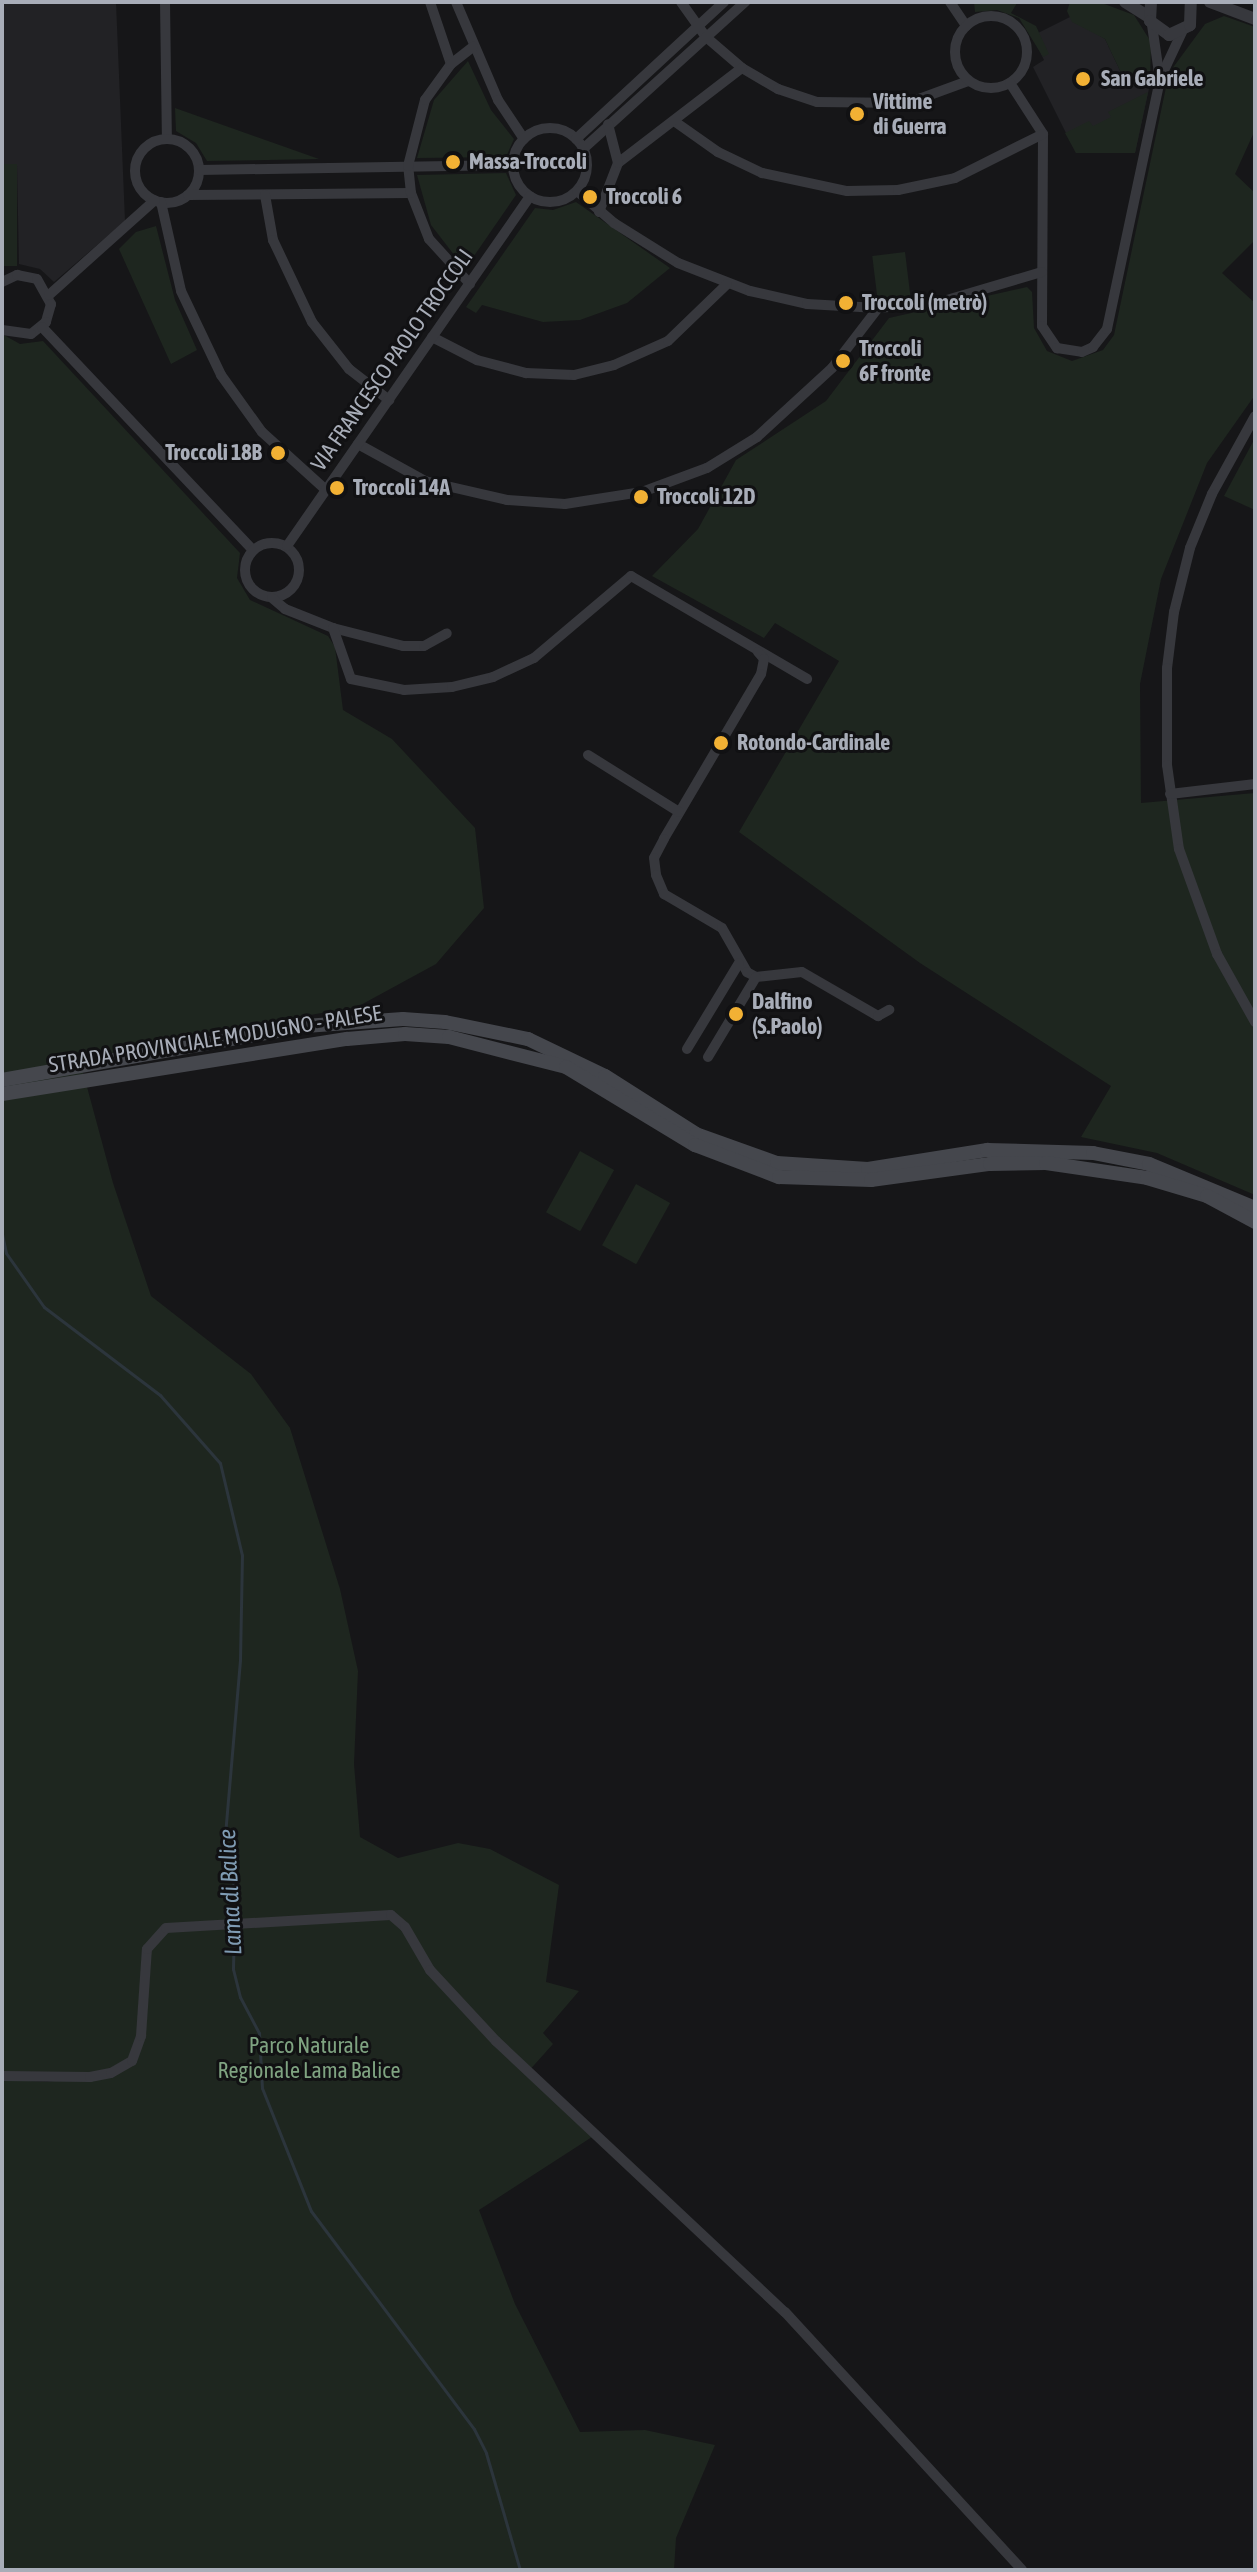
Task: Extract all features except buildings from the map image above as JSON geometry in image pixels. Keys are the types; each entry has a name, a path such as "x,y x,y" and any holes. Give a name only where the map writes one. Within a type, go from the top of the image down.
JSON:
{"main road":[{"name":"STRADA PROVINCIALE MODUGNO - PALESE","path":"2,1080 305,1026 403,1019 445,1022 528,1039 605,1076 696,1134 777,1163 868,1169 987,1150 1081,1151 1149,1164 1255,1208"},
{"name":"STRADA PROVINCIALE MODUGNO - PALESE","path":"2,1094 347,1039 405,1034 449,1037 566,1067 695,1145 779,1177 871,1180 990,1164 1046,1163 1147,1178 1207,1196 1255,1222"}],"street":[{"path":"165,2 167,139"},
{"path":"430,2 451,64"},
{"path":"456,2 473,47 524,139"},
{"path":"681,2 706,37 742,68 797,96 860,107 919,101 968,81 993,89 1010,83 1027,56 1016,26 997,16 966,26 954,54 968,81"},
{"path":"576,139 724,2"},
{"path":"583,149 745,2"},
{"path":"950,2 966,26"},
{"path":"1125,2 1163,33 1182,32"},
{"path":"1151,2 1160,79"},
{"path":"1191,2 1193,20"},
{"path":"1210,2 1229,12"},
{"path":"1010,83 1043,134 1042,326 1047,339 1069,352 1093,347 1107,329 1160,79 1182,32 1193,20 1209,11 1229,12 1255,19"},
{"path":"470,284 429,239 411,193 408,166 417,118 451,64 473,47"},
{"path":"599,212 618,163 742,68"},
{"path":"674,121 718,152 762,173 847,191 898,190 955,178 1008,156 1043,134"},
{"path":"608,124 618,163"},
{"path":"550,128 576,139 583,149 586,171 577,191 558,201 530,196 519,186 513,165 524,139 550,128"},
{"path":"188,195 199,170 189,148 167,139 145,148 136,165 138,183 158,201 181,291 221,375 262,432 326,490"},
{"path":"199,170 513,165"},
{"path":"577,191 599,212 665,255 727,284 807,304 878,308 940,302 1042,272"},
{"path":"49,295 158,201 188,195 411,193"},
{"path":"265,195 273,240 312,322 349,369 389,400"},
{"name":"VIA FRANCESCO PAOLO TROCCOLI","path":"287,546 530,196"},
{"path":"2,282 27,275 49,295 50,313 42,327 21,336 2,330"},
{"path":"432,337 477,360 526,373 574,375 614,365 668,341 727,284"},
{"path":"358,444 425,481 478,495 565,504 642,492 707,468 757,437 832,368 878,308"},
{"path":"42,327 253,550"},
{"path":"1255,416 1212,494 1174,612 1167,668 1170,794 1194,898 1229,980 1255,1022"},
{"path":"272,598 288,593 298,580 299,563 287,546 267,543 253,550 246,576 255,592 272,598 285,609 333,628 403,646 424,646 447,633"},
{"path":"333,628 351,679 404,690 452,687 493,677 534,658 631,576 807,679"},
{"path":"755,649 764,659 761,674 654,858 656,875 664,894 722,928 739,963 756,977 802,972 878,1016 889,1010"},
{"path":"588,755 679,812"},
{"path":"1170,794 1255,784"},
{"path":"687,1049 739,963"},
{"path":"708,1057 756,977"},
{"path":"2,2076 90,2077 126,2066 136,2054 141,2036 147,1949 158,1932 174,1928 378,1912 399,1920 423,1961 496,2041 785,2312 1022,2570"}],"shaded area":[{"path":"2,2 116,2 125,221 54,282 40,269 19,264 17,165 2,164"},
{"path":"1070,17 1105,39 1124,79 1150,84 1135,153 1076,153 1033,67 1044,60 1032,36"}],"green space":[{"path":"974,2 1017,3 1011,13 1036,26 1049,54 1043,57 1019,18 997,10 975,12"},
{"path":"1070,2 1099,2 1134,15 1151,42 1150,84 1124,79 1105,39 1072,22 1067,11"},
{"path":"1224,16 1255,27 1255,130 1235,174 1255,193 1255,240 1222,273 1255,303 1255,395 1207,463 1161,579 1140,684 1141,803 1255,793 1255,1195 1157,1153 1081,1137 1111,1086 920,963 739,832 839,661 775,623 764,638 652,576 698,529 736,460 826,401 889,318 1027,287 1032,292 1034,328 1047,351 1072,361 1103,350 1114,335 1169,73 1205,24"},
{"path":"468,61 491,110 514,139 506,157 417,158 434,100"},
{"path":"1148,92 1135,153 1076,153 1065,133 1089,121 1093,126 1111,117 1108,112"},
{"path":"175,108 319,159 207,161 196,143 176,131"},
{"path":"2,164 17,164 17,266 2,266"},
{"path":"506,173 516,195 465,269 431,225 417,175"},
{"path":"576,202 670,268 627,303 580,320 543,322 482,305 476,313 466,307 535,208 553,210"},
{"path":"156,226 175,300 197,350 171,364 119,249 136,232"},
{"path":"905,252 911,298 878,302 872,256"},
{"name":"Parco Naturale Regionale Lama Balice","path":"2,334 20,344 43,341 240,553 237,578 250,600 328,636 335,647 343,710 392,739 475,828 484,908 436,964 357,1007 175,1038 80,1061 113,1183 151,1296 251,1374 290,1428 340,1589 358,1671 354,1764 360,1837 398,1858 458,1843 490,1849 559,1885 546,1982 579,1991 543,2033 553,2044 527,2073 592,2137 479,2210 515,2304 580,2432 645,2430 715,2445 676,2538 674,2570 2,2570 2,2080 54,2082 2,2075"},
{"path":"1255,438 1255,510 1224,496"},
{"path":"580,1151 614,1170 580,1231 546,1212"},
{"path":"636,1184 670,1203 636,1264 602,1245"}],"waterway":[{"name":"Lama di Balice","path":"2,1234 6,1253 44,1307 160,1395 220,1463 242,1555 240,1660 225,1836 234,1887 234,1920"},
{"name":"Lama di Balice","path":"234,1927 233,1969 240,1997 259,2033 262,2088 311,2211 474,2429 486,2453 520,2570"}],"place":[{"name":"San Gabriele","path":"1083,79"},
{"name":"Vittime di Guerra","path":"857,114"},
{"name":"Massa-Troccoli","path":"453,162"},
{"name":"Troccoli 6","path":"590,197"},
{"name":"Troccoli (metrò)","path":"846,303"},
{"name":"Troccoli 6F fronte","path":"843,361"},
{"name":"Troccoli 18B","path":"278,453"},
{"name":"Troccoli 14A","path":"337,488"},
{"name":"Troccoli 12D","path":"641,497"},
{"name":"Rotondo-Cardinale","path":"721,743"},
{"name":"Dalfino (S.Paolo)","path":"736,1014"}]}
